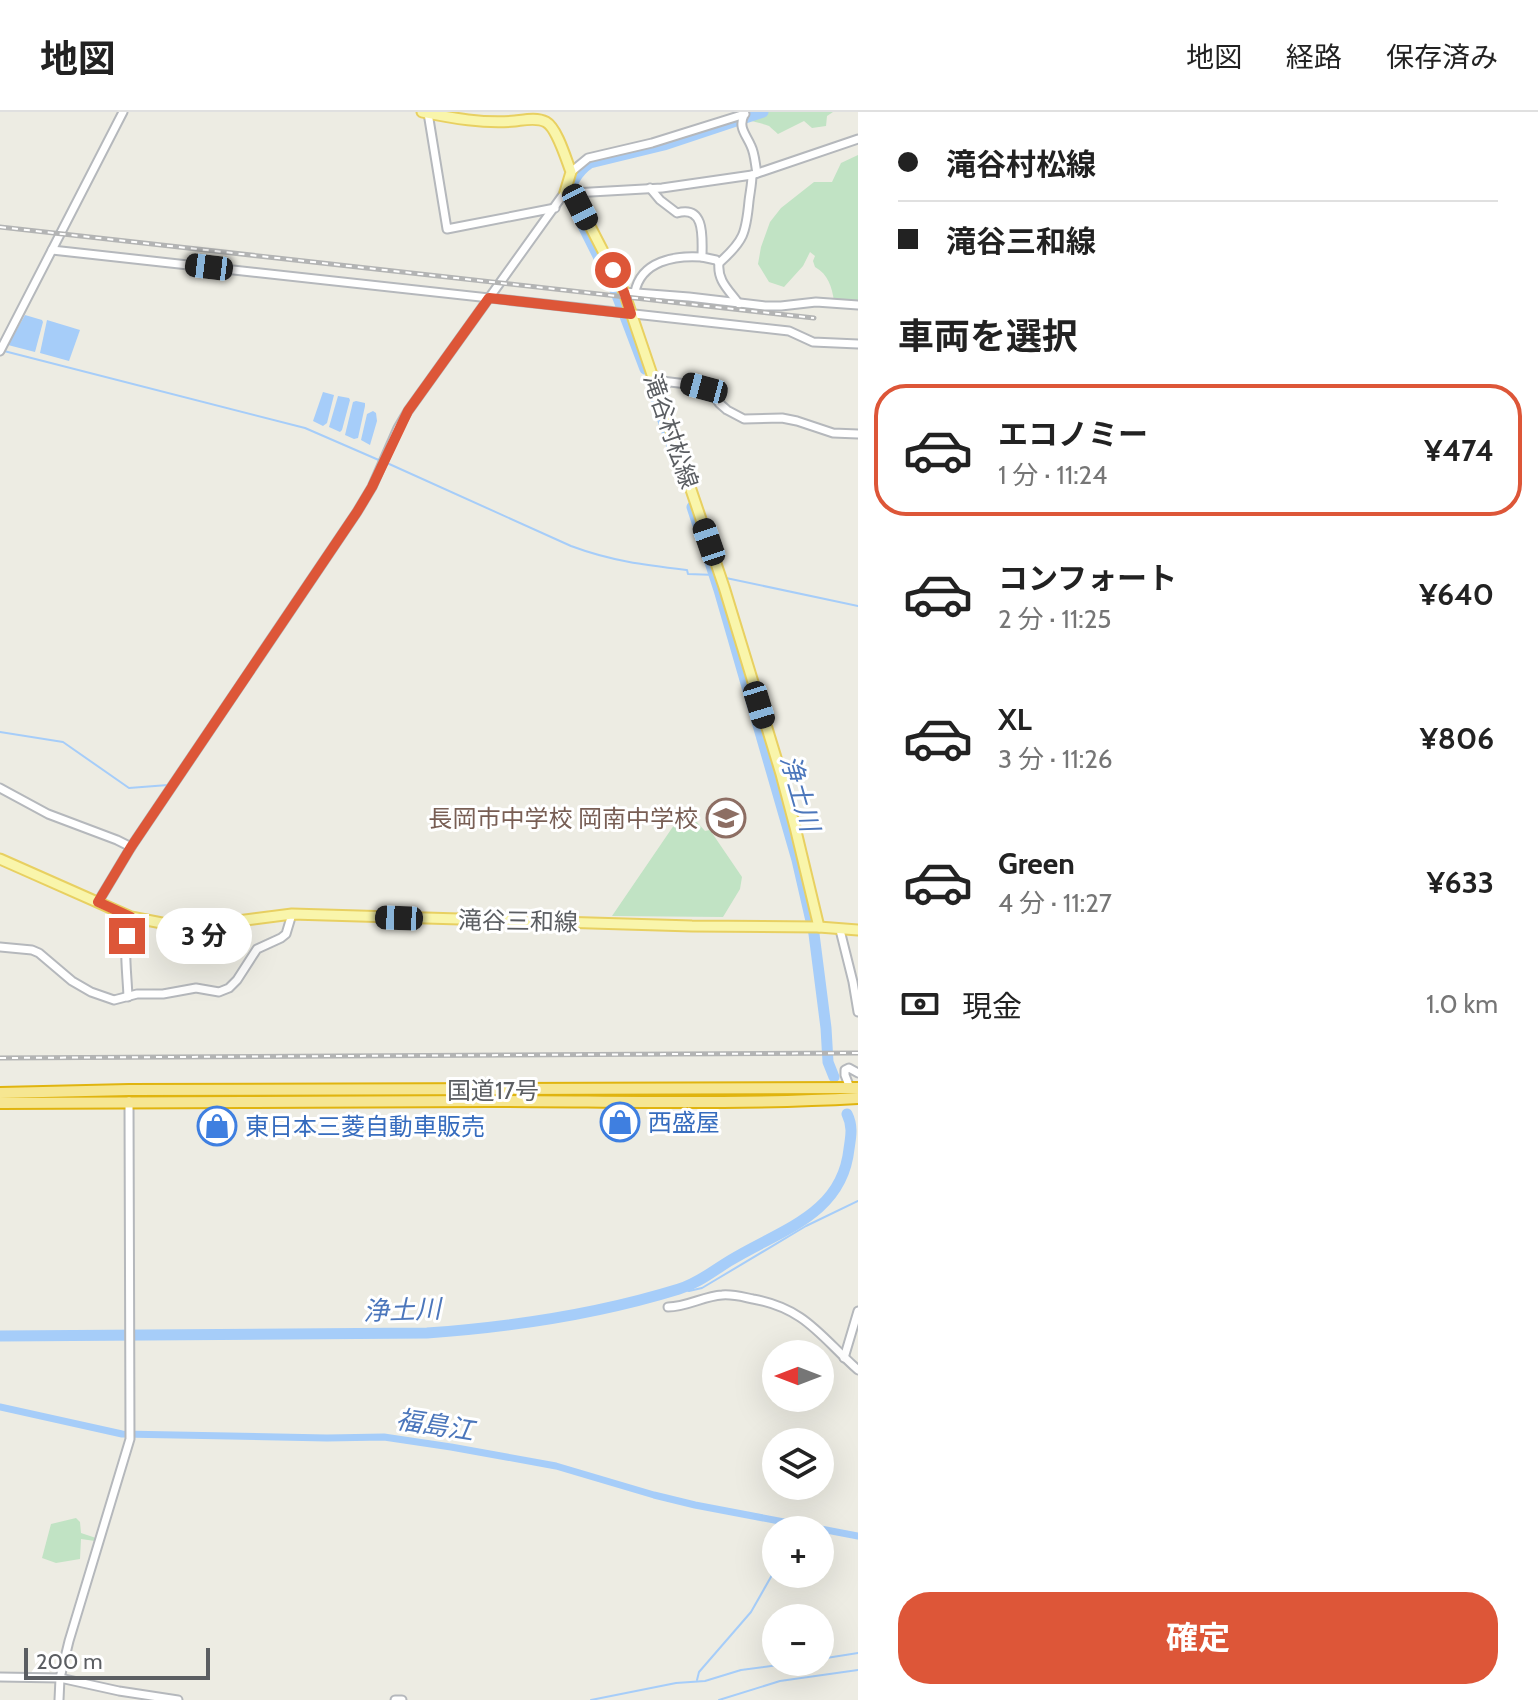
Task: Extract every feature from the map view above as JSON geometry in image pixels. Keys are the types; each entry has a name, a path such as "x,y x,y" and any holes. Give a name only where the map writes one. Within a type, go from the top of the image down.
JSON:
{"highway":[{"name":"国道17号","path":"0,1090 854,1088"},
{"name":"国道17号","path":"0,1104 668,1102 858,1098"}],"main road":[{"path":"425,113 491,123 530,119 547,122 571,172 569,193"},
{"name":"滝谷村松線","path":"569,193 624,292 722,581 784,787 819,927"},
{"name":"滝谷三和線","path":"0,859 131,917 155,923 222,923 292,914 858,930"}],"street":[{"path":"0,351 123,112"},
{"path":"425,113 447,229 555,208"},
{"path":"571,172 588,158 666,139 745,114 741,126 751,145 755,174 748,220 743,236 733,251 719,263 719,277 739,304"},
{"path":"98,902 131,847 357,512 377,478 408,411 569,193 662,188 755,174 858,139"},
{"path":"650,188 677,213 692,212 696,216 701,231 702,257"},
{"path":"52,250 789,331 813,342 858,344"},
{"path":"635,292 640,279 660,262 679,256 702,257 719,263"},
{"path":"624,292 739,304 781,306 816,302 858,305"},
{"path":"653,380 687,384 711,391 727,410 744,419 782,418 833,433 858,434"},
{"path":"0,788 48,814 131,847"},
{"path":"0,947 39,953 68,979 108,998 120,1000 202,988 219,992 225,991 237,980 252,953 286,934 292,914"},
{"path":"128,997 126,955 131,917"},
{"path":"840,930 858,1012"},
{"path":"854,1088 845,1070 849,1068 858,1073"},
{"path":"59,1700 60,1678 130,1439 129,1090"},
{"path":"668,1307 727,1295 776,1304 799,1315 858,1370"},
{"path":"844,1358 858,1311"},
{"path":"0,1677 60,1678 178,1700"},
{"path":"395,1700 402,1700"}],"green space":[{"path":"743,112 833,112 827,116 826,126 812,128 804,121 778,134 769,126 751,120"},
{"path":"858,155 858,306 834,301 829,281 815,267 815,256 810,252 803,266 784,287 769,282 758,264 770,222 781,208 814,182 832,182 841,163"},
{"path":"685,809 705,831 710,830 742,877 740,889 723,917 612,916"},
{"path":"76,1518 80,1522 81,1533 96,1538 95,1541 81,1539 80,1559 56,1563 42,1558 51,1524"}],"water":[{"path":"25,315 43,322 35,352 8,345"},
{"path":"47,320 80,330 69,361 40,353"},
{"path":"323,392 334,395 327,423 323,426 313,421"},
{"path":"338,396 350,400 340,432 329,427"},
{"path":"353,402 365,403 365,406 358,438 354,439 345,435"},
{"path":"373,411 377,421 370,445 361,440 367,414"}],"waterway":[{"name":"浄土川","path":"645,369 615,290 570,200 572,184 590,163 664,145 763,112"},
{"path":"4,351 305,428 381,461"},
{"name":"浄土川","path":"652,389 682,475"},
{"path":"387,463 571,546 628,562 687,570 688,574 716,575"},
{"name":"浄土川","path":"692,507 797,860 814,934 828,1062 834,1077"},
{"path":"726,578 858,606"},
{"path":"0,732 63,742 129,788 168,785"},
{"name":"浄土川","path":"0,1336 427,1333 554,1318 648,1298 700,1280 806,1218 822,1205 844,1171 851,1135 847,1114"},
{"path":"682,1288 689,1291 702,1288 806,1226 858,1201"},
{"name":"福島江","path":"0,1407 122,1434 384,1437 451,1447 556,1466 695,1505 858,1536"},
{"path":"697,1680 699,1672 751,1612 765,1588"},
{"path":"834,1657 858,1653"},
{"path":"591,1700 676,1683 705,1681 762,1667"},
{"path":"719,1700 780,1681 858,1670"}],"railway":[{"path":"0,227 814,318"},
{"path":"0,1058 858,1053"}],"place":[{"name":"長岡市中学校 岡南中学校","path":"726,818"},
{"name":"西盛屋","path":"620,1122"},
{"name":"東日本三菱自動車販売","path":"217,1126"}],"route":[{"path":"127,936 131,917 98,902 131,847 357,512 372,487 398,428 438,367 489,298 631,314 613,270"}]}
